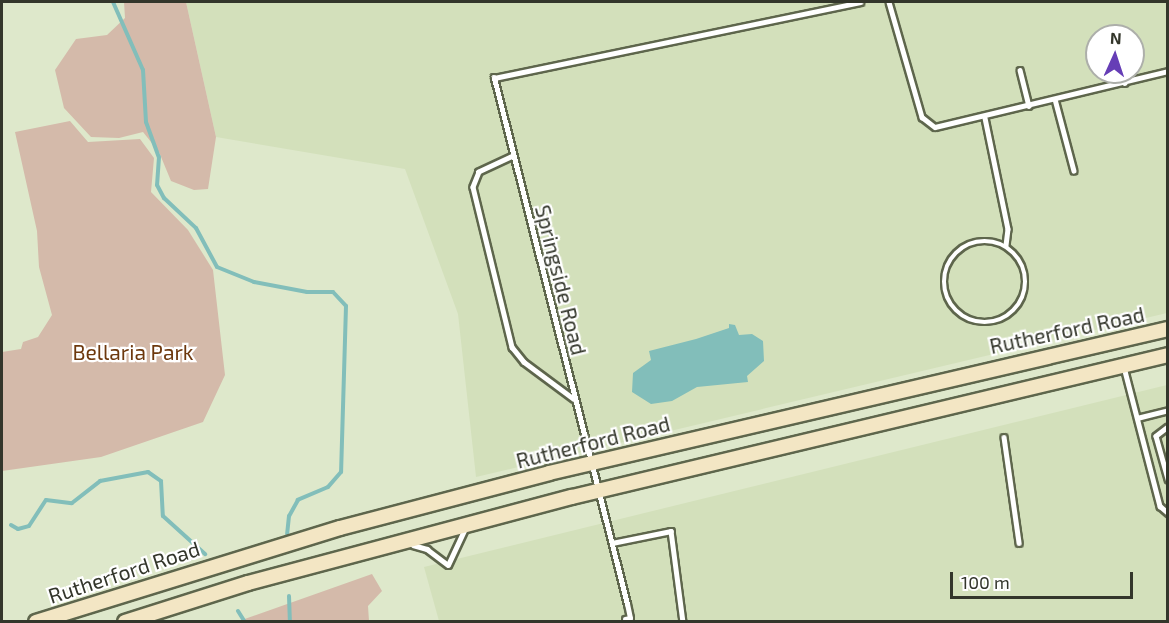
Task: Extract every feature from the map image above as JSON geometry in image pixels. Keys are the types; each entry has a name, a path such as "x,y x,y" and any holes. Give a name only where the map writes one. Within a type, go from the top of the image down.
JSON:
{"main road":[{"name":"Rutherford Road","path":"36,621 340,528 590,464 1167,329"},
{"path":"125,621 248,583 597,491 1167,355"}],"lane":[{"name":"Springside Road","path":"625,619 630,618 612,543 590,464 494,78 860,2"},
{"path":"890,2 922,117 935,127 985,118 1121,84"},
{"path":"1020,70 1029,106"},
{"path":"1145,77 1167,71"},
{"path":"1055,99 1074,171"},
{"path":"985,118 1008,229 1005,246"},
{"path":"513,156 479,172 473,187 512,347 524,362 574,399"},
{"path":"979,241 1005,246 1024,266 1027,280 1019,307 996,322 968,320 957,312 944,289 948,263 956,252 979,241"},
{"path":"1124,366 1160,506 1167,513"},
{"path":"1137,418 1167,410"},
{"path":"1167,427 1156,436 1167,479"},
{"path":"1004,437 1019,543"},
{"path":"404,542 427,549 448,565 456,542 469,524"},
{"path":"612,543 671,531 683,621"}],"shaded area":[{"path":"186,2 1166,2 1167,313 476,477 458,314 405,169 216,137"},
{"path":"1167,385 1167,621 439,621 424,567"}],"green space":[{"path":"124,2 186,2 216,137 208,189 194,190 171,181 159,152 143,132 119,138 91,137 64,108 55,70 76,39 107,35 125,18"},
{"name":"Bellaria Park","path":"70,121 88,142 140,139 154,158 151,192 188,230 213,270 225,375 203,422 101,457 2,471 2,352 21,349 23,342 38,337 52,315 39,267 37,231 15,132"},
{"path":"372,574 382,591 368,606 369,621 239,621"}],"water":[{"path":"729,324 735,325 739,335 752,334 763,341 764,361 747,376 748,382 697,387 672,401 651,404 632,392 633,373 651,360 649,351 729,328"}],"waterway":[{"path":"113,2 143,70 146,122 159,157 157,185 164,198 196,228 217,267 254,282 307,292 333,292 346,306 341,472 328,487 298,500 289,516 287,534"},
{"path":"11,525 18,529 29,526 46,500 72,503 100,481 148,472 161,481 163,516 205,554"},
{"path":"289,596 290,622"},
{"path":"238,611 245,622"}]}
